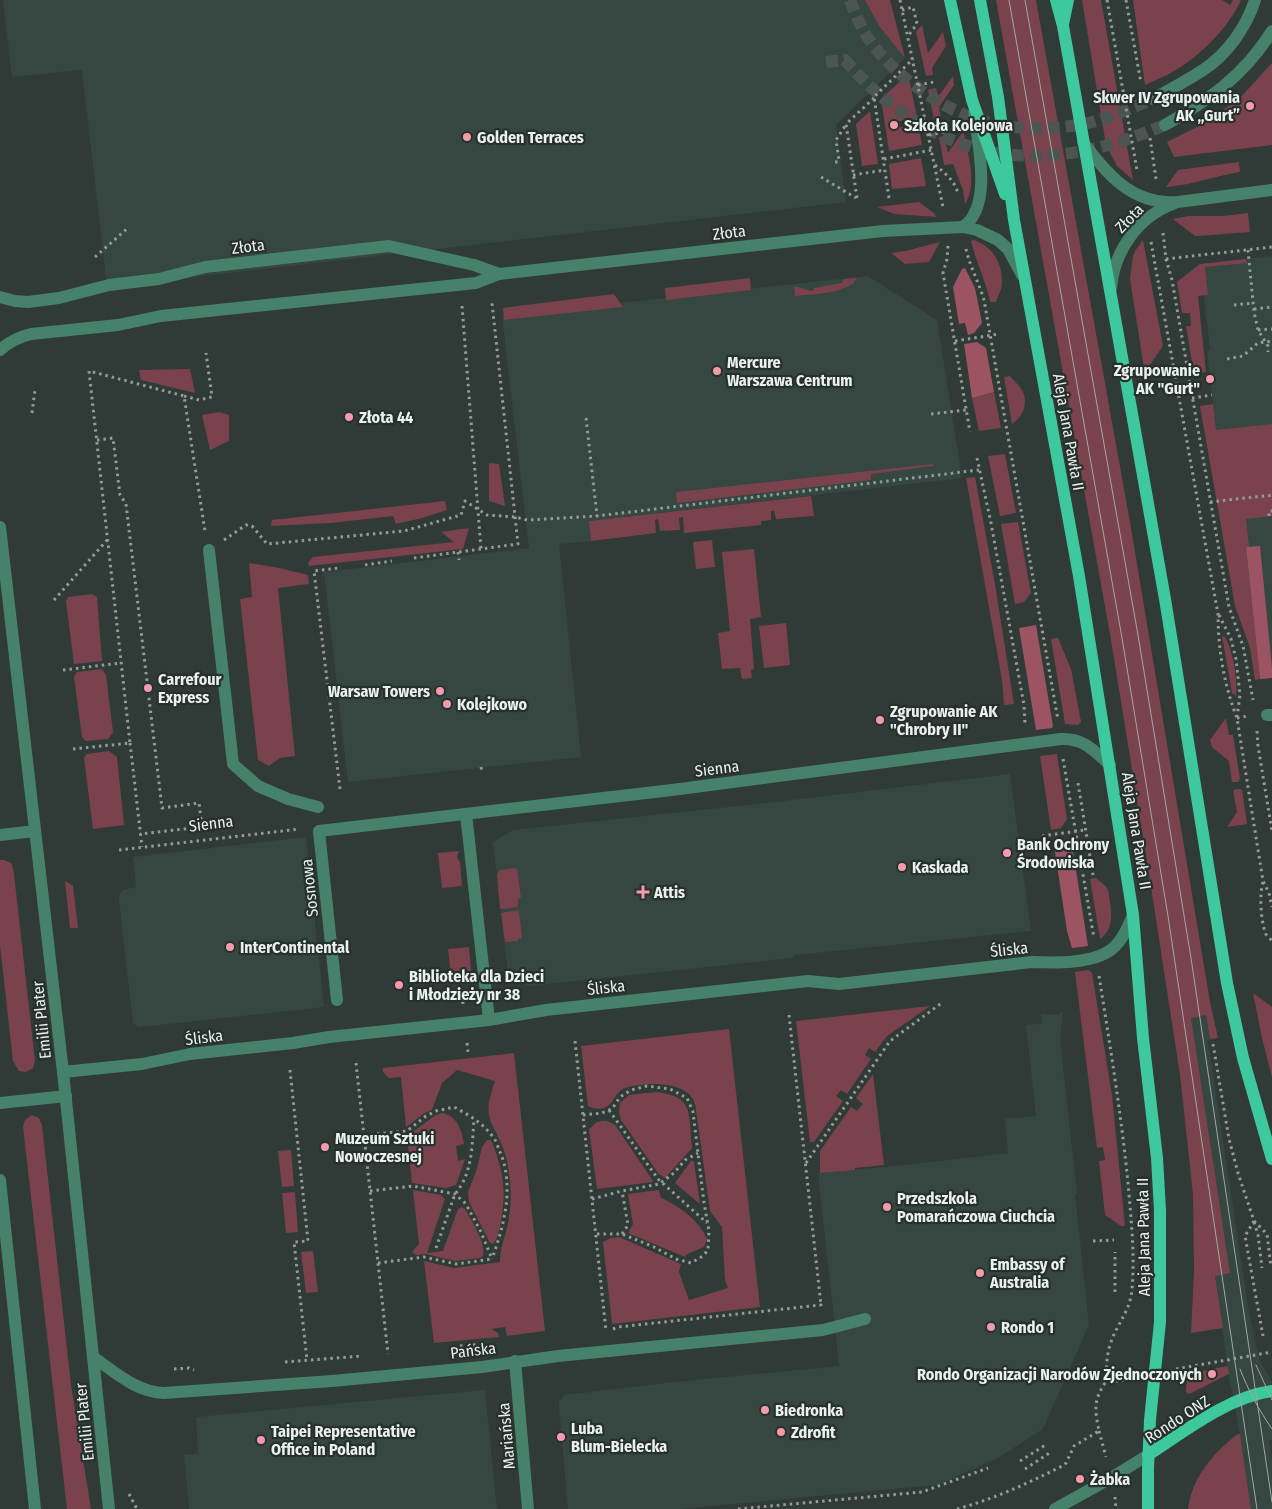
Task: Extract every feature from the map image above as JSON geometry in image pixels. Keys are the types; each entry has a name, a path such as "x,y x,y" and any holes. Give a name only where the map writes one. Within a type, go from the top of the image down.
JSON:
{"main road":[{"name":"Aleja Jana Pawła II","path":"950,0 972,100 1014,220"},
{"name":"Aleja Jana Pawła II","path":"980,0 998,97 1014,220 1079,576 1133,916 1143,1038 1157,1158 1160,1210 1160,1322 1148,1455"},
{"path":"1056,0 1063,26 1165,599 1229,991 1243,1058 1272,1159"},
{"path":"1063,26 1068,0"},
{"name":"Rondo ONZ","path":"1148,1509 1148,1455 1199,1422 1230,1405 1272,1391"}],"street":[{"path":"1153,99 1205,69 1220,55 1245,25 1255,0"},
{"path":"1165,125 1198,106 1231,81 1261,48 1272,31"},
{"path":"963,227 968,223 981,195 972,100"},
{"name":"Złota","path":"1083,142 1102,167 1118,183 1128,190 1151,200 1168,203 1272,190"},
{"name":"Złota","path":"1111,297 1114,270 1120,252 1127,241 1147,220 1160,210 1178,202"},
{"name":"Złota","path":"0,350 18,338 31,334 118,325 162,316 476,283 499,274 883,231 963,227 988,234 1008,249 1025,281"},
{"name":"Złota","path":"0,297 28,302 59,298 109,285 158,279 205,267 389,246 474,266 499,274"},
{"name":"Emilii Plater","path":"0,527 2,570 66,1096 109,1509"},
{"path":"209,550 234,764 258,786 288,799 318,807"},
{"name":"Sienna","path":"313,830 672,790 1061,739 1078,740 1086,744 1110,765"},
{"path":"466,814 489,1020"},
{"name":"Sosnowa","path":"313,830 338,1000"},
{"path":"0,835 35,831"},
{"name":"Śliska","path":"63,1072 142,1064 190,1054 293,1043 329,1037 489,1020 546,1010 808,981 839,984 1032,962 1056,963 1102,955 1113,948 1124,935 1133,916"},
{"path":"0,1103 66,1096"},
{"path":"0,1180 35,1509"},
{"name":"Pańska","path":"94,1357 142,1389 164,1393 332,1381 482,1367 515,1361 823,1330 865,1319"},
{"name":"Mariańska","path":"515,1361 528,1509"},
{"path":"1055,1509 1148,1455"}],"path":[{"path":"900,0 943,208"},
{"path":"1107,0 1138,174"},
{"path":"902,10 913,7 917,24 908,36"},
{"path":"835,162 839,160 836,140 846,124 913,58"},
{"path":"893,70 897,74"},
{"path":"918,85 934,82"},
{"path":"874,97 889,198"},
{"path":"897,125 925,120"},
{"path":"821,177 857,198 846,124"},
{"path":"929,135 944,132"},
{"path":"884,159 932,150"},
{"path":"935,165 948,176 958,192"},
{"path":"853,175 885,170"},
{"path":"95,257 129,227"},
{"path":"1163,230 1166,259 1172,280 1229,608 1243,646 1254,708"},
{"path":"1151,240 1218,614 1218,640 1229,698 1237,718 1263,881 1269,893 1272,907"},
{"path":"948,241 947,259 943,273 970,432"},
{"path":"965,244 970,263 981,289 1059,727"},
{"path":"1166,259 1272,248"},
{"path":"1248,250 1253,303 1258,330 1265,341 1268,352"},
{"path":"414,558 518,544 492,303"},
{"path":"1234,305 1253,303"},
{"path":"462,306 481,549"},
{"path":"1254,309 1272,307"},
{"path":"1258,330 1272,329"},
{"path":"955,341 999,334"},
{"path":"1227,359 1243,356 1258,343 1272,341"},
{"path":"142,847 89,371 199,400 212,397 206,353"},
{"path":"32,413 35,390"},
{"path":"1192,398 1212,395"},
{"path":"184,396 209,550 246,525 252,526 267,544 404,531 461,515 465,501 487,515 527,520 597,516 979,470"},
{"path":"931,414 966,410"},
{"path":"586,418 597,516"},
{"path":"97,440 113,438 120,495 126,504 162,808 199,803 202,827 140,834"},
{"path":"977,458 991,523 1024,705 1025,732"},
{"path":"1210,502 1272,495"},
{"path":"1269,516 1269,511 1272,511"},
{"path":"54,600 108,539"},
{"path":"458,552 459,560"},
{"path":"365,564 392,561"},
{"path":"340,568 314,571 340,789"},
{"path":"1218,614 1231,638 1236,659 1240,695 1237,718"},
{"path":"63,670 122,663"},
{"path":"1265,718 1258,746 1272,831"},
{"path":"73,749 130,743"},
{"path":"1062,750 1095,944"},
{"path":"481,767 482,772"},
{"path":"1078,783 1093,875"},
{"name":"Sienna","path":"119,850 313,830"},
{"path":"1042,836 1085,830"},
{"path":"1263,881 1260,897 1265,932 1272,939"},
{"path":"1098,969 1120,1111 1130,1211 1132,1260 1130,1298 1127,1312 1116,1329 1108,1351 1105,1383 1100,1391 1095,1408 1105,1453"},
{"path":"805,1163 890,1041 943,1002"},
{"path":"789,1015 821,1305"},
{"path":"575,1041 606,1332"},
{"path":"1213,1044 1229,1139 1258,1235 1262,1268"},
{"path":"356,1063 388,1354"},
{"path":"290,1070 308,1241 294,1242 307,1360"},
{"path":"583,1115 602,1113 612,1109 620,1096 631,1090 647,1086 670,1088 687,1098 693,1112 709,1231 708,1250 703,1256 691,1263 676,1259 654,1247 622,1234 596,1234"},
{"path":"364,1135 407,1131 436,1110 454,1107 474,1118 494,1138 504,1164 508,1188 501,1234 492,1258"},
{"path":"609,1110 658,1179 708,1224"},
{"path":"436,1248 455,1194 461,1187 470,1168 474,1118"},
{"path":"592,1199 662,1183 685,1160 698,1153"},
{"path":"370,1191 413,1186 455,1194 466,1204 492,1258"},
{"path":"622,1191 628,1225 622,1234"},
{"path":"1254,1221 1267,1234 1271,1266"},
{"path":"1254,1221 1245,1236 1263,1336"},
{"path":"1093,1241 1114,1240"},
{"path":"1115,1252 1115,1292"},
{"path":"378,1263 424,1257 456,1264 492,1258"},
{"path":"1186,1368 1272,1352"},
{"path":"1105,1383 1136,1378"},
{"path":"957,1509 993,1498 1031,1483 1064,1465 1074,1446 1100,1431"},
{"path":"1020,1461 1047,1444"},
{"path":"1025,1469 1052,1452"},
{"path":"738,1509 922,1492 988,1468"}],"shaded area":[{"name":"Golden Terraces","path":"3,0 865,0 879,26 905,58 836,125 846,202 107,287 82,70 12,77"},
{"path":"865,0 890,0 905,58 879,26"},
{"path":"996,0 1036,0 1130,522 1210,1002 1218,1038 1210,1039 1206,1015 1191,1018 1230,1273 1215,1276 1223,1328 1191,1333 1194,1272 1193,1194 1180,1075 1111,640"},
{"path":"1082,0 1101,0 1133,180 1117,166 1106,145"},
{"path":"1133,0 1222,0 1230,5 1233,0 1241,0 1222,30 1205,48 1186,64 1145,85"},
{"path":"922,25 928,53 943,32 946,46 932,68 933,75 926,76 916,32"},
{"name":"Skwer IV Zgrupowania AK „Gurt”","path":"1272,63 1272,145 1174,157 1167,142 1199,126 1239,99"},
{"path":"908,74 917,117 896,122 896,128 918,124 922,145 889,151 881,99"},
{"path":"953,76 954,85 939,107 943,129 936,129 928,90 936,88 938,97"},
{"path":"870,111 878,164 862,166 856,124"},
{"path":"962,133 964,134 971,170 971,188 965,204 963,190 953,164 944,165 939,137 944,136 948,153"},
{"path":"921,158 926,186 892,189 889,164"},
{"path":"1239,162 1240,172 1166,187 1178,170"},
{"path":"919,202 935,214 936,217 894,214 877,207"},
{"path":"1248,213 1250,232 1195,236 1173,219 1188,216 1223,216"},
{"path":"974,240 991,251 998,262 1002,283 996,302 990,302 971,241"},
{"path":"1143,240 1163,346 1147,369 1144,368 1130,279 1133,256"},
{"path":"940,242 929,262 905,264 891,253 905,251"},
{"path":"1272,256 1272,678 1260,679 1246,547 1217,444 1207,351 1210,350 1200,264"},
{"path":"1246,259 1247,263 1205,267 1208,295 1198,296 1206,372 1194,374 1186,326 1191,326 1190,313 1182,313 1177,282 1200,264"},
{"path":"965,268 975,288 982,323 974,333 968,335 965,323 959,324 953,287 962,269"},
{"path":"868,276 937,320 962,478 589,521 591,541 559,544 581,757 348,782 324,572 529,548 502,316"},
{"path":"750,278 751,290 666,300 665,288"},
{"path":"856,278 857,280 854,283 847,287 826,293 795,296 794,286 811,291 814,288 842,283 843,279"},
{"path":"614,294 623,307 504,320 503,308"},
{"path":"977,342 986,348 994,392 972,398 964,344"},
{"path":"190,369 195,393 141,380 139,370"},
{"path":"1010,376 1022,390 1025,401 1022,414 1012,424 1004,377"},
{"path":"994,392 1001,428 979,431 972,398"},
{"path":"1213,404 1216,430 1272,424 1272,516 1246,519 1249,547 1246,547 1260,679 1255,680 1250,648 1235,606 1200,406"},
{"path":"219,412 229,415 229,441 210,450 202,415"},
{"path":"1005,454 1016,513 1000,516 988,456"},
{"path":"489,463 499,464 505,506 489,501"},
{"path":"933,464 933,466 871,474 871,480 677,503 676,492"},
{"path":"975,477 995,584 1014,704 1004,705 1002,680 966,478"},
{"path":"811,496 814,516 776,519 774,511 771,511 771,520 761,521 761,525 684,533 683,517 679,518 680,530 660,531 658,519 655,520 656,533 591,541 589,521"},
{"path":"445,501 447,510 396,524 393,516 331,523 271,526 272,520"},
{"path":"1018,522 1031,593 1024,602 1015,604 1001,524"},
{"path":"469,528 463,549 309,566 308,563 313,557 454,542 441,532"},
{"path":"712,540 715,567 696,569 693,542"},
{"path":"1260,546 1272,678 1260,679 1246,547"},
{"path":"754,549 761,617 750,619 754,669 751,670 752,678 742,679 740,668 722,669 718,633 730,631 722,552"},
{"path":"249,563 308,575 309,584 278,588 295,756 280,758 269,766 258,760 240,599 252,597"},
{"path":"92,594 97,597 102,661 74,664 66,601 68,597"},
{"path":"786,623 790,665 764,668 759,626"},
{"path":"1036,625 1053,726 1052,728 1036,730 1019,628"},
{"path":"1143,635 1210,1039 1208,1040 1247,1300 1257,1350 1261,1363 1272,1382 1272,1440 1269,1440 1272,1460 1272,1509 1251,1509 1229,1376 1203,1195"},
{"path":"1222,636 1224,636 1230,648 1235,674 1236,696 1232,693"},
{"path":"1058,638 1071,669 1081,722 1078,725 1065,724 1051,639"},
{"path":"102,669 106,675 113,732 108,739 86,741 82,737 74,677 77,672"},
{"path":"1226,718 1229,735 1233,735 1240,779 1238,782 1232,782 1229,761 1212,747 1210,740"},
{"path":"109,751 117,757 124,825 93,829 84,758 87,754"},
{"path":"1057,754 1067,819 1061,828 1051,830 1040,756"},
{"path":"1010,774 1031,931 795,955 792,958 529,986 509,981 493,842 513,830 775,802"},
{"path":"1233,790 1242,790 1247,824 1227,827 1237,812"},
{"name":"InterContinental","path":"306,837 324,1007 150,1026 138,1027 133,1023 119,895 122,890 136,887 133,857"},
{"path":"1062,838 1072,845 1088,946 1072,948 1067,931 1053,839"},
{"path":"459,851 457,857 460,862 462,886 442,888 438,853"},
{"path":"0,860 5,860 12,864 14,874 35,1061 33,1068 26,1072 19,1071 13,1061 0,945"},
{"path":"517,868 521,898 518,899 518,907 500,909 497,875 500,870"},
{"path":"1096,878 1108,890 1111,912 1109,927 1100,939 1090,879"},
{"path":"65,881 73,886 78,928 70,928"},
{"path":"519,910 522,938 518,939 518,941 505,942 501,913"},
{"path":"469,947 472,982 452,984 448,949"},
{"path":"1088,970 1092,973 1112,1095 1125,1226 1121,1226 1105,1215 1099,1161 1105,1160 1103,1147 1097,1148 1075,972"},
{"path":"1253,993 1272,1007 1272,1077 1262,1038"},
{"path":"930,1006 887,1036 875,1052 869,1048 865,1055 871,1059 847,1094 841,1090 836,1096 843,1101 814,1142 810,1142 796,1021"},
{"name":"Rondo 1","path":"1061,1012 1063,1013 1060,1039 1089,1325 1043,1429 998,1458 937,1485 680,1509 568,1509 559,1407 559,1402 565,1395 839,1366 818,1173 1008,1153 1005,1119 1036,1116 1026,1025 1042,1023 1041,1014 1060,1015"},
{"path":"729,1029 760,1307 612,1324 603,1242 619,1237 681,1264 679,1272 689,1300 728,1288 725,1280 722,1227 710,1211 696,1107 689,1094 682,1089 663,1084 633,1086 622,1090 606,1107 599,1109 590,1107 588,1106 581,1046"},
{"path":"514,1053 545,1331 507,1336 505,1327 491,1329 498,1333 499,1337 434,1343 424,1261 454,1268 500,1262 511,1194 505,1155 491,1124 489,1114 490,1100 495,1081 457,1070 442,1083 432,1110 423,1114 406,1127 401,1077 389,1078 383,1072 383,1068"},
{"path":"873,1074 884,1165 820,1173 820,1151 851,1107 857,1111 863,1104 856,1098"},
{"path":"656,1092 669,1094 683,1102 687,1108 690,1125 692,1148 665,1178 658,1173 621,1120 619,1113 620,1103 629,1095"},
{"path":"442,1113 452,1117 458,1125 464,1144 456,1146 458,1161 465,1159 456,1185 446,1188 412,1183 407,1136 436,1115"},
{"path":"32,1115 39,1118 42,1125 71,1385 91,1509 67,1509 23,1127 25,1120"},
{"path":"602,1121 615,1125 653,1182 597,1189 589,1129 597,1122"},
{"path":"487,1140 492,1142 496,1153 502,1174 504,1193 500,1226 497,1238 493,1244 490,1243 469,1202 468,1192 477,1169 482,1147"},
{"path":"291,1150 294,1186 282,1187 278,1151"},
{"path":"691,1161 694,1162 700,1204 675,1183"},
{"path":"413,1190 441,1195 445,1199 427,1253 443,1251 458,1209 462,1207 465,1209 481,1239 484,1251 483,1256 455,1261 426,1254 416,1255 412,1252 419,1244"},
{"path":"659,1190 661,1198 681,1209 699,1226 707,1239 704,1247 687,1254 685,1257 628,1233 633,1224 628,1194"},
{"path":"295,1192 298,1232 286,1233 282,1193"},
{"path":"313,1251 318,1292 306,1293 301,1252"},
{"path":"1228,1366 1229,1374 1191,1393 1188,1394 1186,1392 1187,1374"},
{"path":"485,1390 497,1509 189,1509 184,1455 198,1454 196,1417"},
{"path":"1240,1434 1251,1509 1188,1509 1194,1486 1205,1467 1220,1449"}],"tunnel":[{"path":"850,0 868,38 893,67 929,96 949,107 989,123 1031,128 1078,125 1097,121 1153,99"},
{"path":"826,62 845,60 869,85 895,107 922,125 951,140 981,150 1013,155 1047,155 1082,151 1124,140 1165,125"}],"tram line":[{"path":"1009,0 1122,638 1168,916 1257,1509"},
{"path":"1025,0 1138,635 1191,958 1272,1502"},
{"path":"1256,1365 1272,1400"},
{"path":"1240,1369 1254,1400 1272,1429"}],"place":[{"name":"Skwer IV Zgrupowania AK „Gurt”","path":"1250,106"},
{"name":"Szkoła Kolejowa","path":"894,125"},
{"name":"Golden Terraces","path":"467,137"},
{"name":"Mercure Warszawa Centrum","path":"717,371"},
{"name":"Zgrupowanie AK \"Gurt\"","path":"1210,379"},
{"name":"Złota 44","path":"349,417"},
{"name":"Carrefour Express","path":"148,688"},
{"name":"Warsaw Towers","path":"440,691"},
{"name":"Kolejkowo","path":"447,704"},
{"name":"Zgrupowanie AK \"Chrobry II\"","path":"880,720"},
{"name":"Bank Ochrony Środowiska","path":"1007,853"},
{"name":"Kaskada","path":"902,867"},
{"name":"Attis","path":"643,892"},
{"name":"InterContinental","path":"230,947"},
{"name":"Biblioteka dla Dzieci i Młodzieży nr 38","path":"399,985"},
{"name":"Muzeum Sztuki Nowoczesnej","path":"325,1147"},
{"name":"Przedszkola Pomarańczowa Ciuchcia","path":"887,1207"},
{"name":"Embassy of Australia","path":"980,1273"},
{"name":"Rondo 1","path":"991,1327"},
{"name":"Rondo Organizacji Narodów Zjednoczonych","path":"1212,1374"},
{"name":"Biedronka","path":"765,1410"},
{"name":"Zdrofit","path":"781,1432"},
{"name":"Luba Blum-Bielecka","path":"561,1437"},
{"name":"Taipei Representative Office in Poland","path":"261,1440"},
{"name":"Żabka","path":"1080,1479"}]}
